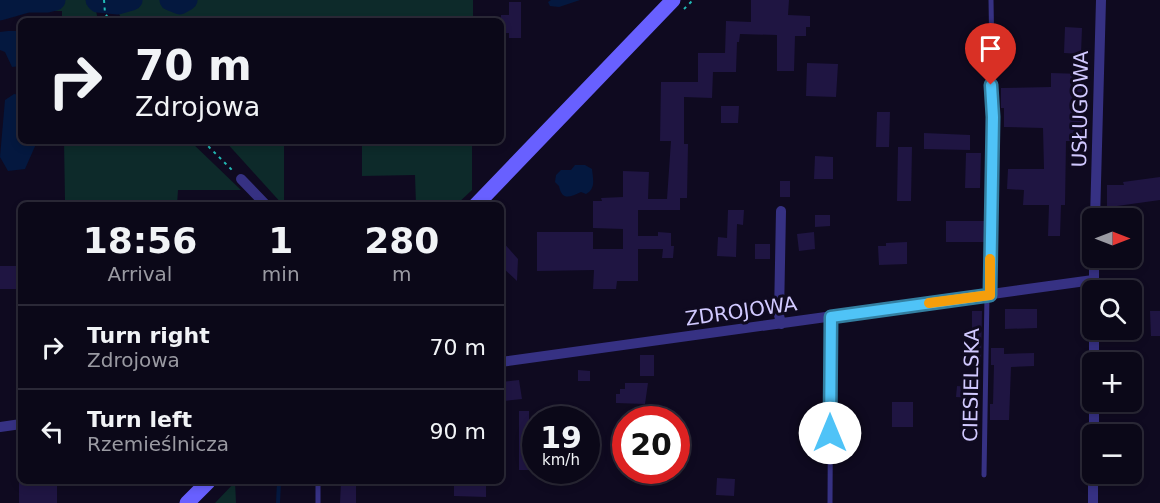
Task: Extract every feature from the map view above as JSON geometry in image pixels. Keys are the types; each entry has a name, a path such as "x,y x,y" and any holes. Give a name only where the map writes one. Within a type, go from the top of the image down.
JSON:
{"street":[{"path":"479,202 673,0"},
{"name":"USŁUGOWA","path":"1095,208 1101,0"},
{"path":"241,179 263,202"},
{"path":"780,324 781,211"},
{"name":"ZDROJOWA","path":"504,362 988,295 1082,287"},
{"path":"0,427 18,424"},
{"path":"187,503 206,484"},
{"path":"1093,484 1093,503"}],"lane":[{"name":"CIESIELSKA","path":"984,475 993,117 991,0"},
{"path":"830,503 831,317"},
{"path":"318,484 318,503"}],"path":[{"path":"104,0 105,13 108,18"},
{"path":"206,144 241,179"}],"green space":[{"path":"0,0 94,0 97,18 62,18 62,11 28,11 0,18"},
{"path":"114,0 473,0 473,18 121,18"},
{"path":"64,144 193,144 241,190 178,190 177,202 65,200"},
{"path":"228,144 284,144 284,202 280,202"},
{"path":"362,144 472,144 472,190 459,202 416,202 415,175 362,176"},
{"path":"233,484 235,484 236,503 215,503"}],"water":[{"path":"551,0 580,0 559,7 550,6 548,2"},
{"path":"18,31 18,66 12,67 5,52 0,50 0,32"},
{"path":"14,94 18,95 18,144 36,144 25,169 8,171 0,157 5,100"},
{"path":"575,165 585,165 592,169 593,187 586,194 581,192 564,196 555,182 556,175 561,170 571,170"}],"building":[{"path":"751,0 789,0 788,15 810,16 810,27 806,27 806,36 795,36 794,71 777,71 777,35 740,34 739,42 737,42 736,72 713,72 712,98 684,97 684,144 688,144 687,198 680,198 680,210 638,210 638,236 658,236 658,232 671,233 671,246 674,246 673,258 662,258 663,249 638,249 638,281 617,281 616,289 593,289 594,270 537,271 537,232 593,232 593,249 623,249 623,229 593,228 593,201 602,201 601,198 623,197 623,171 649,172 648,199 667,199 671,141 660,141 661,82 698,82 698,53 725,53 726,21 751,22"},
{"path":"509,2 521,2 521,38 509,38 509,33 505,33 504,18 501,18 501,15 509,15"},
{"path":"1065,27 1082,28 1081,54 1064,53"},
{"path":"807,63 838,64 836,97 806,96"},
{"path":"1051,73 1083,74 1082,93 1085,93 1085,141 1066,141 1065,205 1061,205 1060,236 1048,236 1049,205 1023,205 1024,190 1007,189 1008,169 1044,169 1043,128 1004,127 1004,108 1001,108 1001,88 1051,87"},
{"path":"721,106 739,106 738,123 721,123"},
{"path":"877,112 890,112 889,147 876,147"},
{"path":"924,133 970,135 970,150 924,149"},
{"path":"898,147 912,147 911,201 897,201"},
{"path":"966,153 981,153 980,188 965,188"},
{"path":"815,156 833,157 833,179 814,179"},
{"path":"1160,177 1160,200 1107,208 1107,185 1124,185 1123,182"},
{"path":"780,181 790,181 790,197 780,197"},
{"path":"728,210 744,210 743,225 737,224 736,257 717,256 718,237 727,238"},
{"path":"815,215 830,215 830,226 815,227"},
{"path":"946,221 984,221 984,242 946,242"},
{"path":"814,232 815,249 799,251 797,234"},
{"path":"907,242 907,264 879,265 878,246 886,246 886,243"},
{"path":"504,243 518,259 517,281 504,269"},
{"path":"755,244 770,244 770,259 755,259"},
{"path":"0,266 18,266 18,289 0,289"},
{"path":"1005,309 1037,309 1037,328 1005,329"},
{"path":"972,311 982,311 981,365 970,365"},
{"path":"1150,311 1160,311 1160,336 1151,336"},
{"path":"991,348 1004,348 1004,354 1034,353 1034,366 1011,367 1009,420 990,420 990,404 993,404 994,365 991,365"},
{"path":"640,355 654,355 654,376 640,376"},
{"path":"578,370 590,371 590,381 578,381"},
{"path":"519,380 522,399 504,401 504,382"},
{"path":"625,383 648,383 645,404 616,403 616,394 620,394 620,389 625,389"},
{"path":"957,386 971,387 971,398 956,397"},
{"path":"892,402 913,402 913,427 892,427"},
{"path":"519,411 522,411 522,470 519,470"},
{"path":"717,478 735,479 734,496 716,495"},
{"path":"19,484 57,484 57,503 19,503"},
{"path":"341,484 356,484 356,503 340,503"},
{"path":"454,484 486,484 486,497 454,496"}],"waterway":[{"path":"0,10 28,2 55,0"},
{"path":"96,0 118,4 132,0"},
{"path":"170,0 180,4 187,0"},
{"path":"278,503 279,484"}],"slow traffic":[{"path":"929,303 990,295 990,259"}],"route":[{"path":"830,433 831,317 990,295 993,117 991,85"}]}
